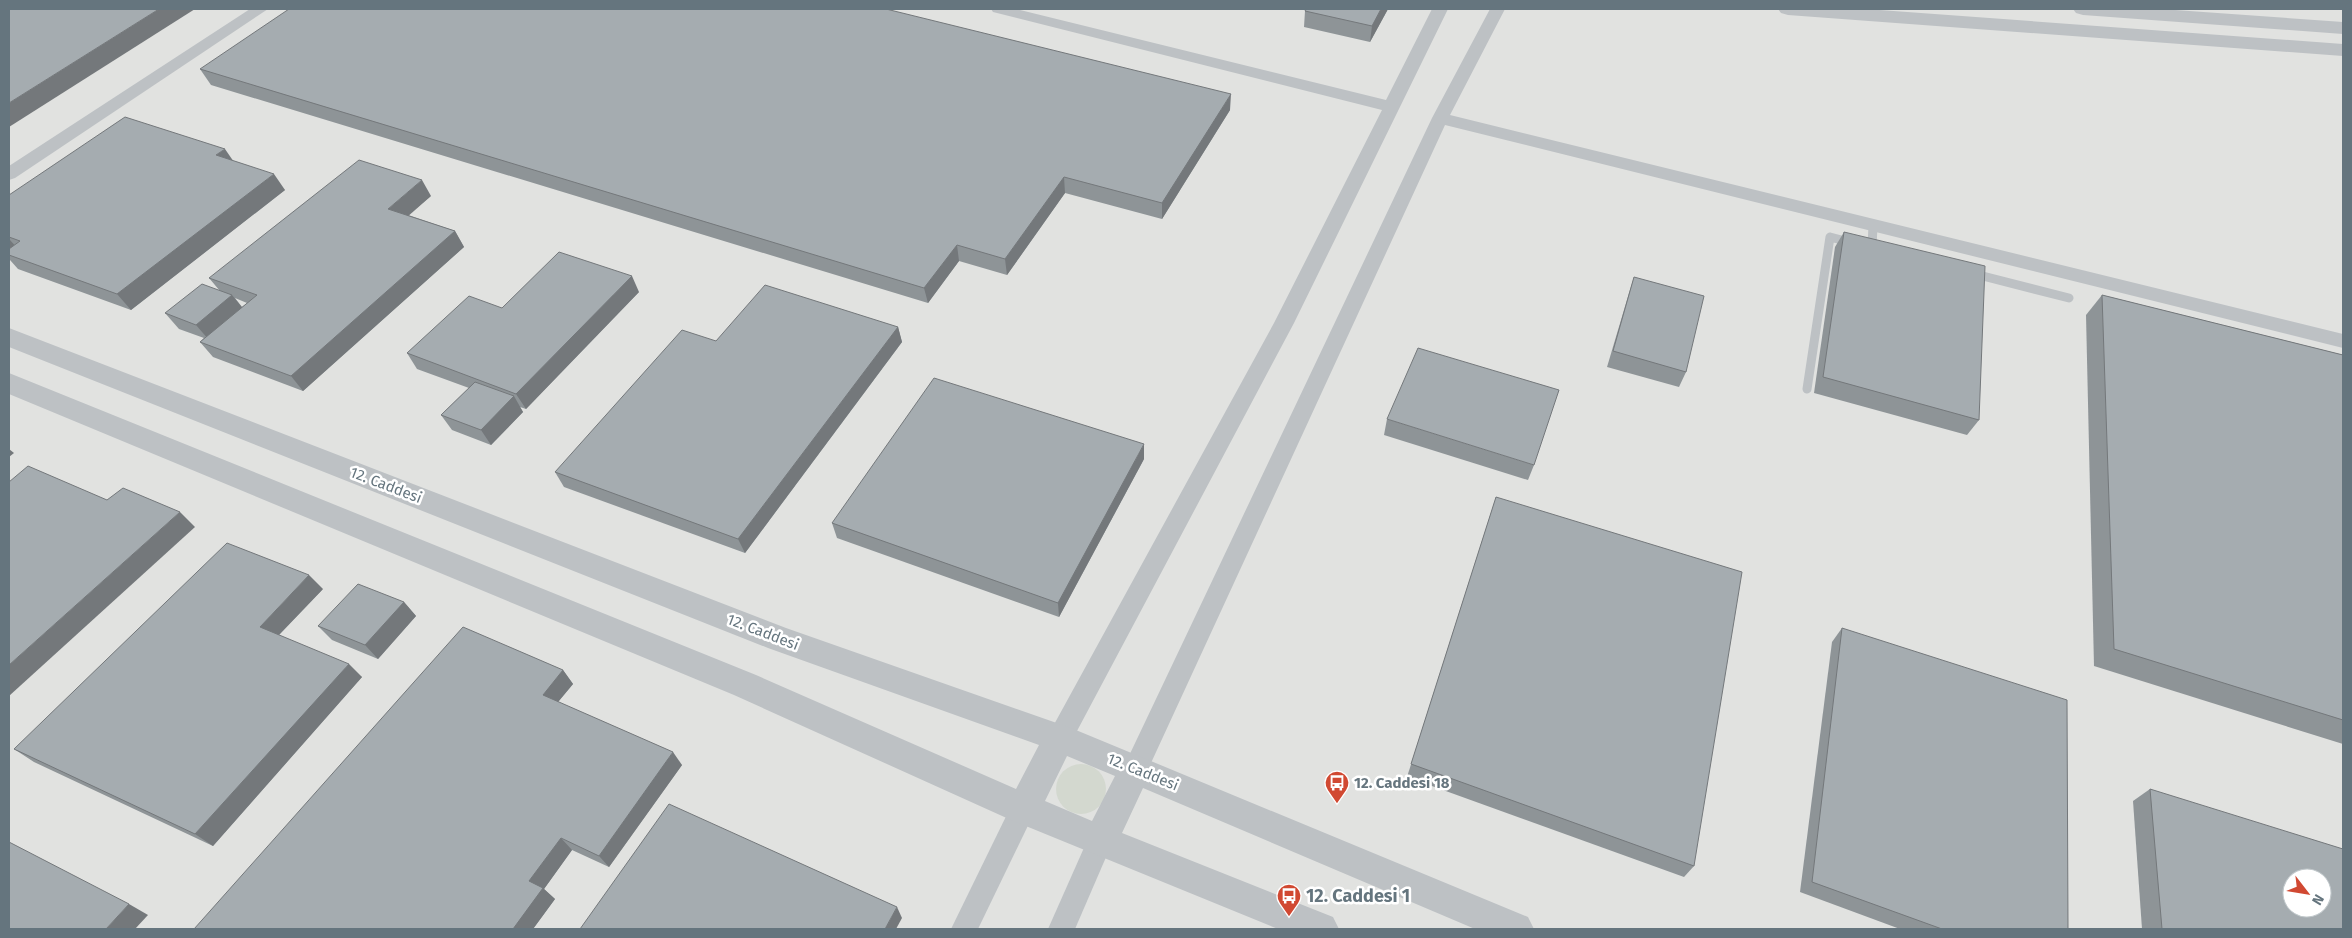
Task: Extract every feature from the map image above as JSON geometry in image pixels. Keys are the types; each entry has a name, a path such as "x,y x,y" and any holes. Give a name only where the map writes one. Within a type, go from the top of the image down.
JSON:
{"street":[{"path":"9,174 260,9"},
{"path":"998,9 1392,107"},
{"path":"964,929 1060,738 1284,323 1440,9"},
{"path":"1060,929 1440,118 1497,9"},
{"path":"1788,9 2343,50"},
{"path":"2083,9 2343,28"},
{"path":"1440,118 2343,341"},
{"name":"12. Caddesi","path":"9,337 779,639 1060,738 1136,768 1516,929"},
{"path":"9,383 745,685 1023,809 1321,929"}],"lane":[{"path":"1807,390 1830,237 1877,249 1873,225"},
{"path":"1957,269 2070,298"}],"shaded area":[{"path":"9,9 2343,9 2343,929 9,929"},
{"path":"1081,764 1095,768 1102,775 1106,789 1102,803 1095,810 1081,814 1067,810 1060,803 1056,789 1060,775 1067,768"}],"building":[{"path":"9,9 159,9 9,103"},
{"path":"289,9 886,9 1231,94 1162,203 1064,177 1005,259 957,245 924,288 200,69"},
{"path":"1306,9 1381,9 1372,26 1305,11"},
{"path":"125,117 225,149 216,155 274,174 117,294 9,255 9,249 20,241 9,237 9,195"},
{"path":"359,160 422,180 388,209 455,231 291,376 200,342 257,295 209,278"},
{"path":"1844,232 1985,266 1979,420 1823,377"},
{"path":"559,252 632,276 516,394 407,353 469,296 502,308"},
{"path":"1634,277 1704,296 1686,372 1613,351"},
{"path":"202,284 232,295 196,325 165,313"},
{"path":"765,285 898,327 738,539 555,472 682,330 716,341"},
{"path":"2102,295 2343,355 2343,720 2114,649"},
{"path":"1418,348 1559,390 1534,465 1387,419"},
{"path":"934,378 1144,444 1058,603 832,523"},
{"path":"475,382 514,396 481,430 441,415"},
{"path":"28,466 107,500 123,488 180,512 9,665 9,482"},
{"path":"1496,497 1742,572 1694,866 1411,764"},
{"path":"227,543 309,575 260,627 349,664 195,834 14,749"},
{"path":"358,584 404,602 365,645 318,626"},
{"path":"463,627 563,670 543,695 673,752 599,856 561,838 529,881 543,888 513,929 194,929"},
{"path":"1842,628 2067,700 2068,929 1942,929 1812,882"},
{"path":"2150,789 2343,849 2343,929 2162,929"},
{"path":"669,804 897,907 885,929 580,929"},
{"path":"9,842 129,904 106,929 9,929"}],"place":[{"name":"12. Caddesi 18","path":"1337,804"},
{"name":"12. Caddesi 1","path":"1289,917"}]}
